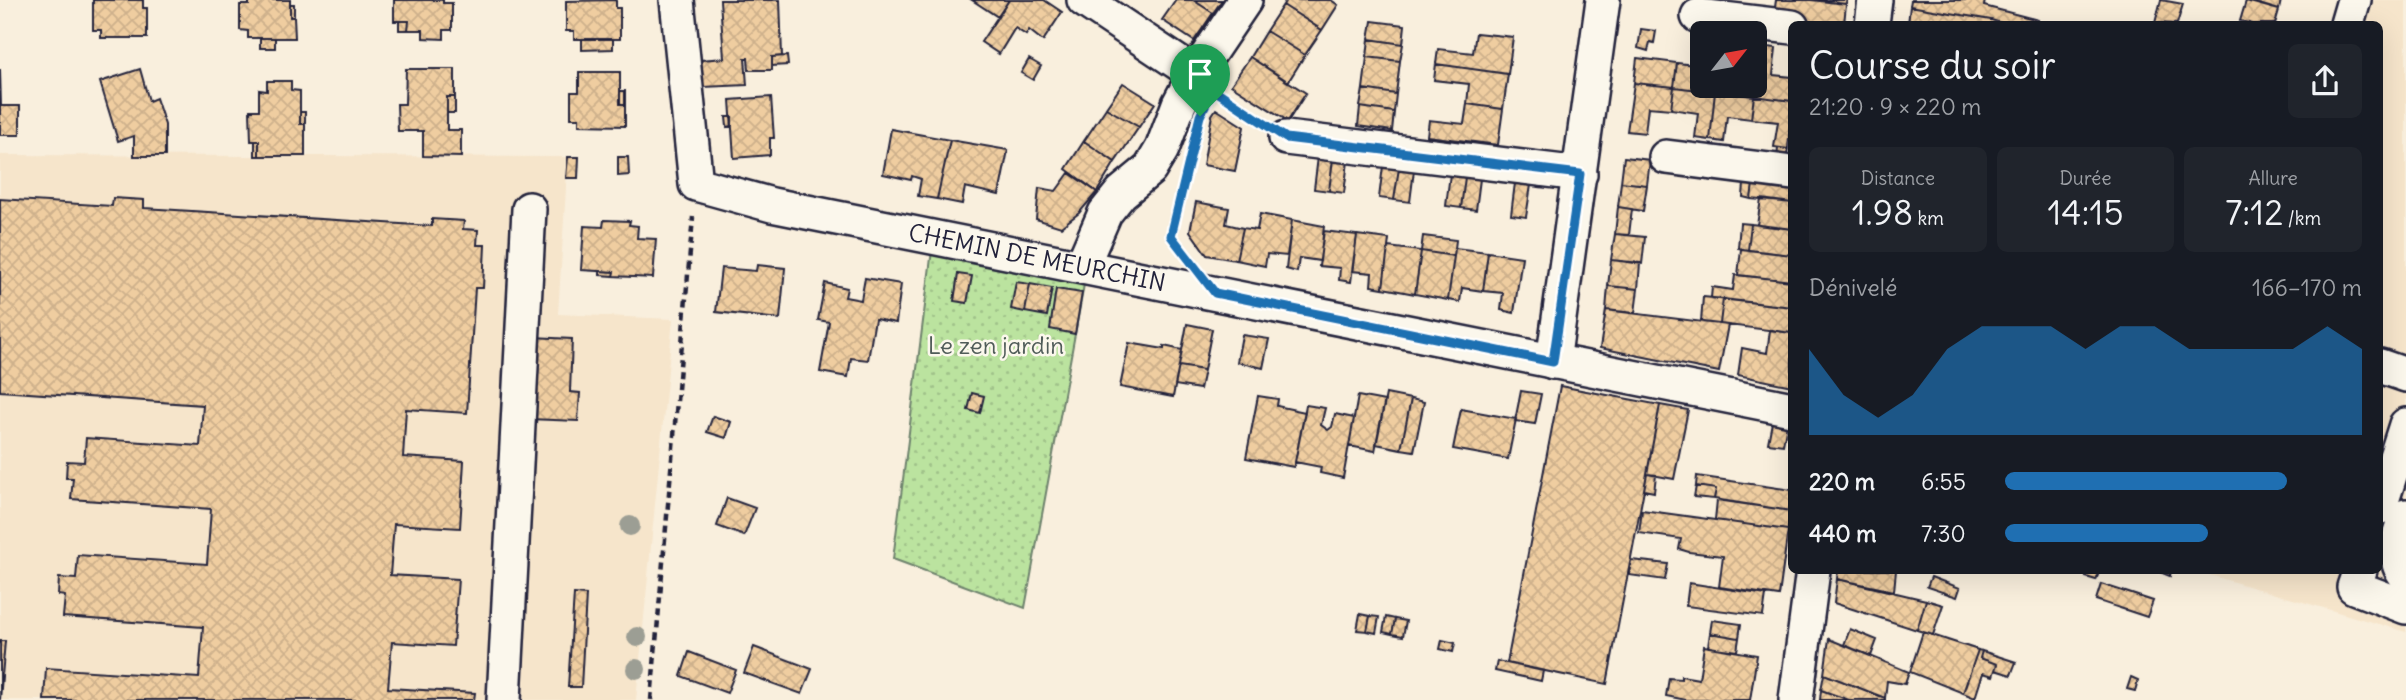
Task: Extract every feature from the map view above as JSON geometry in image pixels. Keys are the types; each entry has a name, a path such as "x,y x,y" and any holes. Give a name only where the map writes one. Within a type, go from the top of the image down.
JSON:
{"street":[{"path":"677,0 696,184"},
{"path":"1084,0 1204,82"},
{"path":"1082,266 1105,213 1121,193 1150,169 1162,149 1179,104 1204,82 1245,0"},
{"path":"1553,362 1603,0"},
{"path":"1872,21 1875,0"},
{"path":"2348,21 2354,0"},
{"path":"1698,16 1788,27"},
{"path":"1286,138 1580,174"},
{"path":"1666,157 1788,172"},
{"name":"CHEMIN DE MEURCHIN","path":"696,184 772,205 1788,408"},
{"path":"503,700 529,209"},
{"path":"2383,367 2406,375"},
{"path":"2383,498 2404,439"},
{"path":"2406,516 2399,532 2397,551 2401,571 2406,576"},
{"path":"1796,700 1812,574"},
{"path":"2359,574 2354,587 2406,607"}],"path":[{"path":"1204,82 1286,138"},
{"path":"1183,181 1171,236 1215,293"},
{"path":"651,700 696,184"}],"shaded area":[{"path":"2354,0 2406,0 2406,632 2206,574 2383,574 2383,21 2348,21"},
{"path":"0,155 568,157 558,314 673,319 636,700 0,700"}],"green space":[{"name":"Le zen jardin","path":"932,250 1085,279 1025,608 893,559"}],"building":[{"path":"93,0 143,0 143,8 147,8 147,38 101,38 101,30 93,30"},
{"path":"249,0 290,0 290,17 294,17 295,38 248,38 248,31 240,30 240,5 249,5"},
{"path":"394,0 443,0 443,3 452,3 452,30 444,30 444,39 423,38 423,30 408,30 409,21 394,21"},
{"path":"616,0 616,8 620,8 620,39 574,39 574,31 566,31 566,1"},
{"path":"720,0 780,0 782,56 772,57 772,70 749,70 748,58 745,58 747,85 703,87 701,60 724,58"},
{"path":"972,0 1009,0 998,17"},
{"path":"1009,0 1044,0 1062,12 1043,41 1029,30 1026,35 1015,28 999,54 981,42"},
{"path":"1176,0 1193,0 1213,13 1194,41 1162,20"},
{"path":"1193,0 1222,0 1213,13"},
{"path":"1286,0 1331,0 1338,5 1322,30 1283,5"},
{"path":"1776,0 1846,4 1844,21 1773,21"},
{"path":"1811,0 1847,0 1846,4"},
{"path":"1911,0 1985,0 1984,6 2038,20 1994,21 1910,6"},
{"path":"2161,0 2183,4 2178,21 2156,21"},
{"path":"2246,0 2281,0 2279,10"},
{"path":"2246,1 2279,10 2276,21 2240,21"},
{"path":"290,4 294,4 294,17 290,17"},
{"path":"1283,5 1322,30 1305,55 1266,31"},
{"path":"1910,6 1994,21 1908,21"},
{"path":"399,21 409,21 408,30 399,30"},
{"path":"1372,21 1405,25 1403,44 1369,39"},
{"path":"1641,29 1656,31 1654,43 1650,42 1648,51 1638,48"},
{"path":"1266,31 1305,55 1288,82 1250,57"},
{"path":"1476,33 1513,37 1508,74 1436,64 1438,49 1473,53"},
{"path":"260,38 275,38 275,48 260,48"},
{"path":"582,39 613,39 613,49 582,50"},
{"path":"1369,39 1403,44 1400,61 1367,57"},
{"path":"1768,47 1776,48 1773,75 1788,77 1788,100 1768,98"},
{"path":"787,56 788,65 772,66 772,57"},
{"path":"1250,57 1306,93 1288,121 1231,85"},
{"path":"1367,57 1400,61 1396,94 1363,89"},
{"path":"1637,58 1677,63 1674,87 1634,83"},
{"path":"1029,59 1041,66 1033,80 1021,73"},
{"path":"1677,63 1690,64 1690,89 1674,87"},
{"path":"1436,64 1508,74 1503,109 1467,104 1469,84 1434,80"},
{"path":"0,69 1,106 20,106 20,135 0,135"},
{"path":"140,69 149,101 156,98 165,125 165,156 134,156 134,136 118,141 100,82"},
{"path":"406,69 455,69 455,97 447,97 447,130 461,130 461,157 423,156 423,131 398,131 397,104 405,104"},
{"path":"579,72 620,72 620,104 625,104 625,126 579,125 579,118 571,118 571,92 579,92"},
{"path":"267,81 291,81 291,90 300,91 300,124 305,123 305,156 259,156 259,141 251,141 250,110 259,110 259,90 267,91"},
{"path":"1123,83 1155,103 1139,127 1106,108"},
{"path":"1634,83 1674,87 1671,109 1648,107 1645,133 1627,131"},
{"path":"1674,87 1690,89 1690,98 1714,98 1710,140 1695,138 1698,113 1671,109"},
{"path":"1363,89 1396,94 1394,112 1360,107"},
{"path":"620,91 625,91 625,104 620,104"},
{"path":"447,97 455,97 455,113 447,113"},
{"path":"771,97 774,138 770,138 770,155 734,158 730,100"},
{"path":"1714,98 1754,98 1751,119 1727,116 1724,142 1710,140"},
{"path":"1754,98 1788,100 1788,149 1774,147 1778,122 1751,119"},
{"path":"1467,104 1503,109 1498,145 1427,136 1429,120 1464,124"},
{"path":"1360,107 1394,112 1392,131 1358,126"},
{"path":"1106,108 1139,127 1115,162 1084,141"},
{"path":"1216,109 1244,127 1235,171 1203,165 1212,115"},
{"path":"300,112 305,112 305,123 300,124"},
{"path":"726,117 732,117 732,126 727,127"},
{"path":"891,129 950,140 937,199 918,196 921,179 912,176 911,180 883,174"},
{"path":"950,140 1008,150 999,195 965,187 962,204 937,199"},
{"path":"255,141 259,141 259,156 255,156"},
{"path":"1084,141 1115,162 1097,192 1066,169"},
{"path":"1778,148 1788,149 1786,161 1777,160"},
{"path":"568,157 579,157 578,178 566,178"},
{"path":"618,157 628,157 629,175 618,176"},
{"path":"1318,157 1333,159 1329,191 1314,189"},
{"path":"1624,157 1650,160 1647,185 1621,182"},
{"path":"1333,159 1348,161 1344,193 1329,191"},
{"path":"1383,166 1399,168 1394,200 1379,198"},
{"path":"1399,168 1414,170 1410,202 1394,200"},
{"path":"1069,173 1097,192 1079,213 1061,227 1036,219 1039,188 1056,191"},
{"path":"1450,174 1465,177 1461,208 1446,206"},
{"path":"1465,177 1480,179 1476,210 1461,208"},
{"path":"1788,178 1788,203 1751,199 1753,184"},
{"path":"1621,182 1647,185 1643,211 1618,207"},
{"path":"1515,183 1531,185 1526,217 1511,215"},
{"path":"1744,183 1753,184 1751,199 1743,197"},
{"path":"113,198 144,200 144,208 432,226 432,219 464,221 463,229 478,230 477,245 485,245 483,288 475,288 467,413 406,409 403,457 464,461 460,528 394,524 390,575 458,579 453,646 392,642 388,688 475,693 474,700 44,700 46,668 199,678 203,627 63,617 65,596 58,595 59,578 76,579 78,555 207,564 211,509 71,499 73,478 66,478 67,461 84,462 86,438 200,446 203,405 0,391 0,199 112,206"},
{"path":"1761,199 1788,202 1788,229 1757,225"},
{"path":"1196,202 1229,208 1226,224 1243,228 1236,260 1207,255 1190,231"},
{"path":"1618,207 1632,209 1629,235 1615,234"},
{"path":"1260,214 1292,220 1287,256 1267,254 1265,266 1236,260 1243,228 1257,230"},
{"path":"604,220 630,221 629,225 638,226 637,238 656,239 653,278 613,276 614,272 581,270 584,226 603,227"},
{"path":"1292,220 1324,226 1320,261 1299,258 1297,272 1286,269"},
{"path":"1740,223 1751,224 1748,250 1738,248"},
{"path":"1751,224 1788,229 1788,255 1748,250"},
{"path":"1324,231 1357,235 1351,282 1339,280 1340,268 1319,266"},
{"path":"1615,234 1645,237 1642,264 1611,260"},
{"path":"1357,235 1389,239 1383,288 1371,286 1372,273 1352,271"},
{"path":"1423,236 1456,240 1454,256 1421,251"},
{"path":"1388,247 1421,251 1415,294 1383,288"},
{"path":"1455,248 1488,252 1483,291 1462,288 1460,302 1448,300"},
{"path":"1741,249 1788,255 1788,281 1738,275"},
{"path":"1421,251 1454,256 1448,300 1415,294"},
{"path":"1488,252 1522,257 1514,313 1501,310 1503,293 1483,291"},
{"path":"1611,260 1640,263 1638,289 1608,286"},
{"path":"757,265 785,268 780,319 716,312 721,268 756,271"},
{"path":"600,271 614,272 613,276 600,275"},
{"path":"958,274 972,276 967,303 954,301"},
{"path":"1735,275 1788,281 1788,307 1711,298 1712,287 1733,290"},
{"path":"865,278 901,284 896,323 875,319 868,360 851,358 848,377 820,372 829,322 818,320 825,283 847,288 845,297 861,300"},
{"path":"1016,282 1030,284 1025,312 1011,309"},
{"path":"1030,284 1052,288 1047,316 1025,312"},
{"path":"1608,286 1638,289 1635,313 1606,310"},
{"path":"1056,289 1082,293 1075,334 1050,329"},
{"path":"1703,297 1723,299 1720,324 1701,322"},
{"path":"1723,299 1788,307 1788,332 1720,324"},
{"path":"1606,310 1728,325 1719,372 1600,348"},
{"path":"1187,324 1212,329 1204,370 1179,366"},
{"path":"1770,330 1788,332 1788,385 1738,375 1742,348 1767,353"},
{"path":"1242,335 1269,339 1263,368 1237,362"},
{"path":"533,337 572,339 570,392 580,393 578,421 529,419"},
{"path":"1129,343 1182,350 1173,397 1120,387"},
{"path":"1179,366 1204,370 1200,389 1175,385"},
{"path":"1560,386 1660,405 1607,684 1507,663"},
{"path":"1521,391 1541,394 1535,424 1515,421"},
{"path":"972,393 984,396 980,413 968,410"},
{"path":"1386,394 1411,399 1401,449 1376,444"},
{"path":"1258,396 1278,399 1277,406 1305,412 1294,467 1246,458"},
{"path":"1358,396 1385,401 1375,451 1349,446"},
{"path":"1411,399 1424,402 1414,451 1401,449"},
{"path":"1306,405 1325,408 1321,425 1328,430 1332,427 1335,414 1354,418 1343,478 1320,473 1321,467 1295,462"},
{"path":"1660,405 1688,410 1674,479 1647,474"},
{"path":"1461,409 1516,419 1508,459 1453,449"},
{"path":"713,416 731,422 726,438 707,432"},
{"path":"1772,422 1787,424 1783,445 1768,443"},
{"path":"1647,474 1656,475 1654,492 1644,490"},
{"path":"1697,476 1788,489 1788,511 1714,499 1716,489 1696,486"},
{"path":"1696,486 1716,489 1714,499 1694,497"},
{"path":"727,498 755,508 744,536 717,526"},
{"path":"1717,500 1788,511 1788,530 1715,520"},
{"path":"1642,510 1788,530 1779,596 1719,587 1723,556 1679,549 1681,539 1639,533"},
{"path":"1631,560 1668,564 1665,580 1629,575"},
{"path":"1838,574 1896,574 1894,591 1837,579"},
{"path":"2087,574 2098,574 2096,580 2086,577"},
{"path":"1931,577 1960,588 1957,597 1927,587"},
{"path":"1837,579 1926,600 1917,630 1834,603"},
{"path":"1689,583 1766,595 1763,616 1686,606"},
{"path":"2101,584 2153,601 2147,617 2096,600"},
{"path":"574,594 586,595 581,687 568,687"},
{"path":"1926,600 1943,605 1933,635 1917,630"},
{"path":"1360,614 1370,616 1367,631 1357,630"},
{"path":"1370,616 1379,617 1376,633 1367,631"},
{"path":"1386,617 1395,619 1392,634 1383,632"},
{"path":"1395,619 1406,621 1403,636 1392,634"},
{"path":"1712,620 1741,624 1739,638 1710,633"},
{"path":"1850,629 1877,640 1871,656 1844,645"},
{"path":"1923,632 1978,650 1963,693 1910,672"},
{"path":"1710,633 1739,638 1737,651 1708,647"},
{"path":"1829,639 1909,672 1905,684 1887,681 1885,698 1824,674"},
{"path":"1442,640 1455,643 1453,652 1440,649"},
{"path":"0,641 5,641 0,700"},
{"path":"1704,646 1757,655 1750,700 1686,700 1666,696 1669,678 1681,679 1681,676 1699,679"},
{"path":"754,647 812,669 802,694 744,673"},
{"path":"1978,650 1982,651 1980,658 1997,664 1993,676 1983,673 1975,698 1963,693"},
{"path":"1982,651 2016,662 2011,675 1995,670 1997,664 1980,658"},
{"path":"689,652 736,670 727,693 681,676"},
{"path":"1497,661 1543,671 1541,681 1495,671"},
{"path":"1824,674 1885,700 1849,700 1821,690"},
{"path":"2131,677 2138,680 2135,691 2127,689"},
{"path":"1821,690 1849,700 1820,700"}],"route":[{"path":"1213,89 1286,138 1580,174 1553,362 1215,293 1171,236 1200,116 1213,89"}]}
